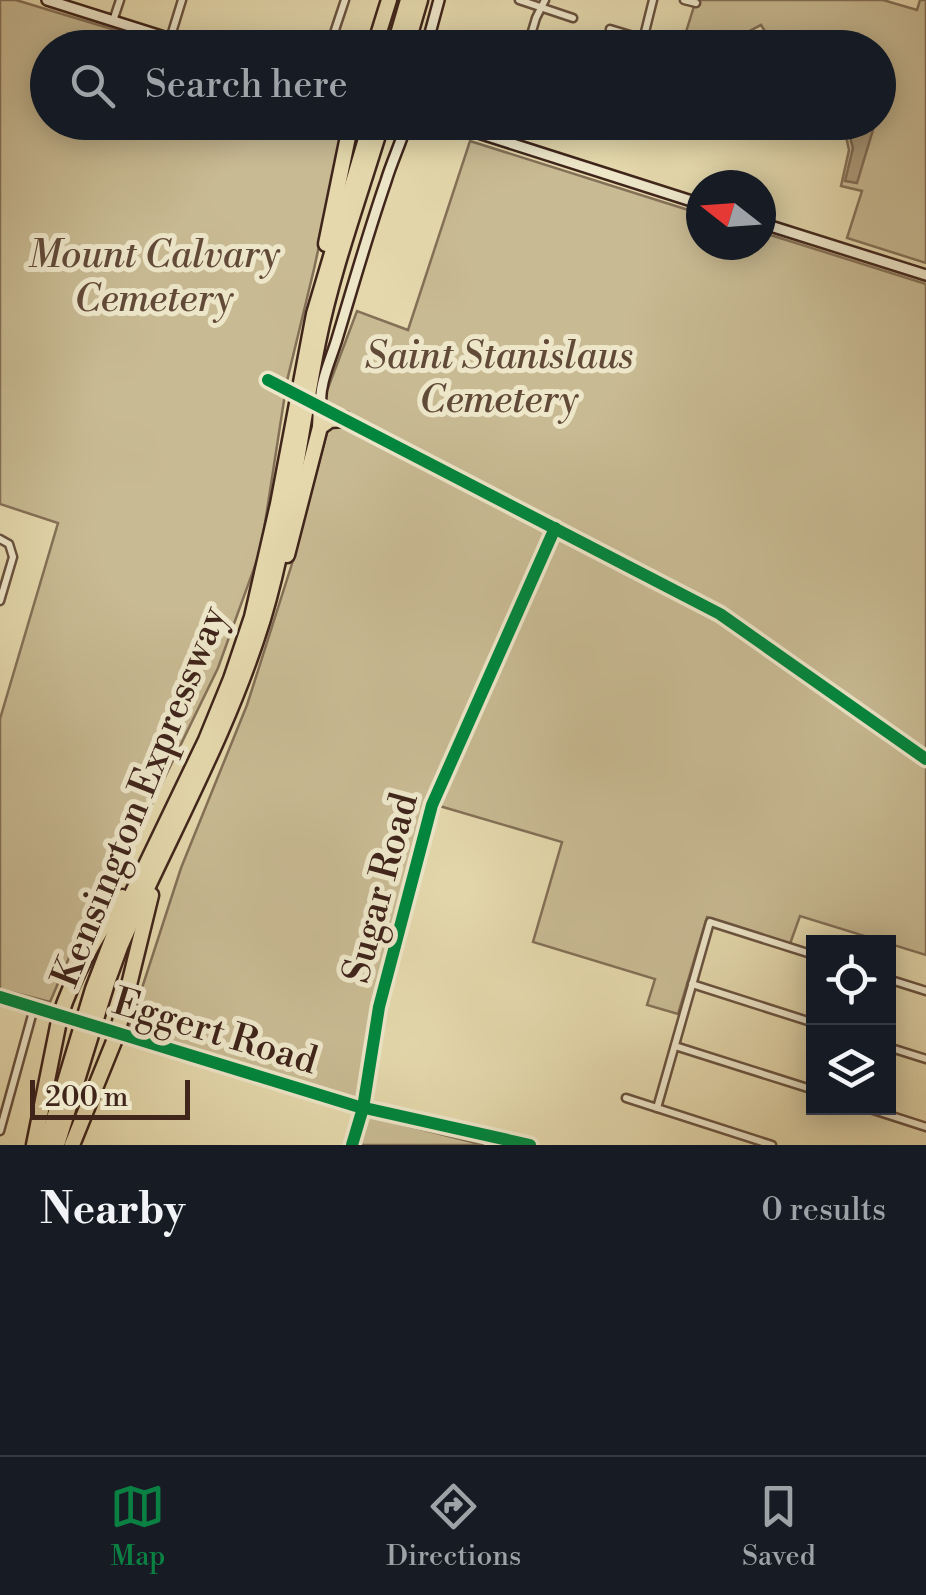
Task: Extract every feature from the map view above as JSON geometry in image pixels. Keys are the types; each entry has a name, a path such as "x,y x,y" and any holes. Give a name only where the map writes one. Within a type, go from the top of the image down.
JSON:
{"highway":[{"path":"380,30 389,0"},
{"path":"399,30 408,0"},
{"path":"411,30 420,0"},
{"path":"320,292 347,140"},
{"name":"Kensington Expressway","path":"57,1145 108,980 220,707 252,618 320,292 371,140"},
{"name":"Kensington Expressway","path":"46,1145 94,989 120,920 237,694 269,597 324,316 372,140"},
{"path":"269,597 288,553 320,427 318,405"},
{"path":"320,427 330,420 344,419"},
{"path":"34,1145 70,988 89,950 155,858"},
{"path":"72,1145 114,1033 155,858"}],"street":[{"path":"46,0 142,30"},
{"path":"113,21 120,0"},
{"path":"173,30 182,0"},
{"path":"335,30 345,0"},
{"path":"431,30 439,0"},
{"path":"519,0 544,4 573,18"},
{"path":"645,30 652,0"},
{"path":"684,0 696,4"},
{"path":"532,30 544,4"},
{"path":"318,405 388,174 402,140"},
{"path":"500,140 686,199"},
{"path":"776,228 926,274"},
{"path":"268,380 720,614 926,758"},
{"name":"Sugar Road","path":"352,1145 364,1108 380,1008 432,806 555,528"},
{"path":"0,539 9,544 13,557 0,601"},
{"path":"657,1108 710,922 806,952"},
{"path":"896,982 926,991"},
{"path":"692,984 806,1020"},
{"name":"Eggert Road","path":"0,997 364,1108 530,1145"},
{"path":"0,1131 34,1008"},
{"path":"675,1046 806,1087"},
{"path":"896,1050 926,1059"},
{"path":"626,1098 772,1145"},
{"path":"889,1115 926,1126"}],"green space":[{"name":"Mount Calvary Cemetery","path":"0,0 16,0 115,30 30,30 30,140 342,140 287,381 261,549 218,668 132,845 74,946 50,1002 0,989 0,719 58,523 0,504"},
{"path":"696,0 883,0 917,10 920,0 926,0 926,263 847,238 862,191 841,186 849,150 847,140 896,140 896,30 764,30 761,25 752,30 687,30"},
{"name":"Saint Stanislaus Cemetery","path":"470,141 686,209 686,260 776,260 776,237 926,284 926,955 896,946 896,935 861,935 800,916 790,944 707,917 678,1014 647,1005 655,979 533,942 562,842 428,804 373,1013 357,1099 129,1028 181,868 247,705 291,567 328,429 325,396 357,311 408,330"},
{"path":"368,1116 484,1145 360,1145"}],"shaded area":[{"path":"851,140 870,140 857,183 845,181 853,148"}],"cycle path":[{"path":"268,380 720,614 926,759"},
{"path":"352,1145 363,1108 379,1007 432,805 555,528"},
{"path":"0,997 356,1106 530,1145"}]}
